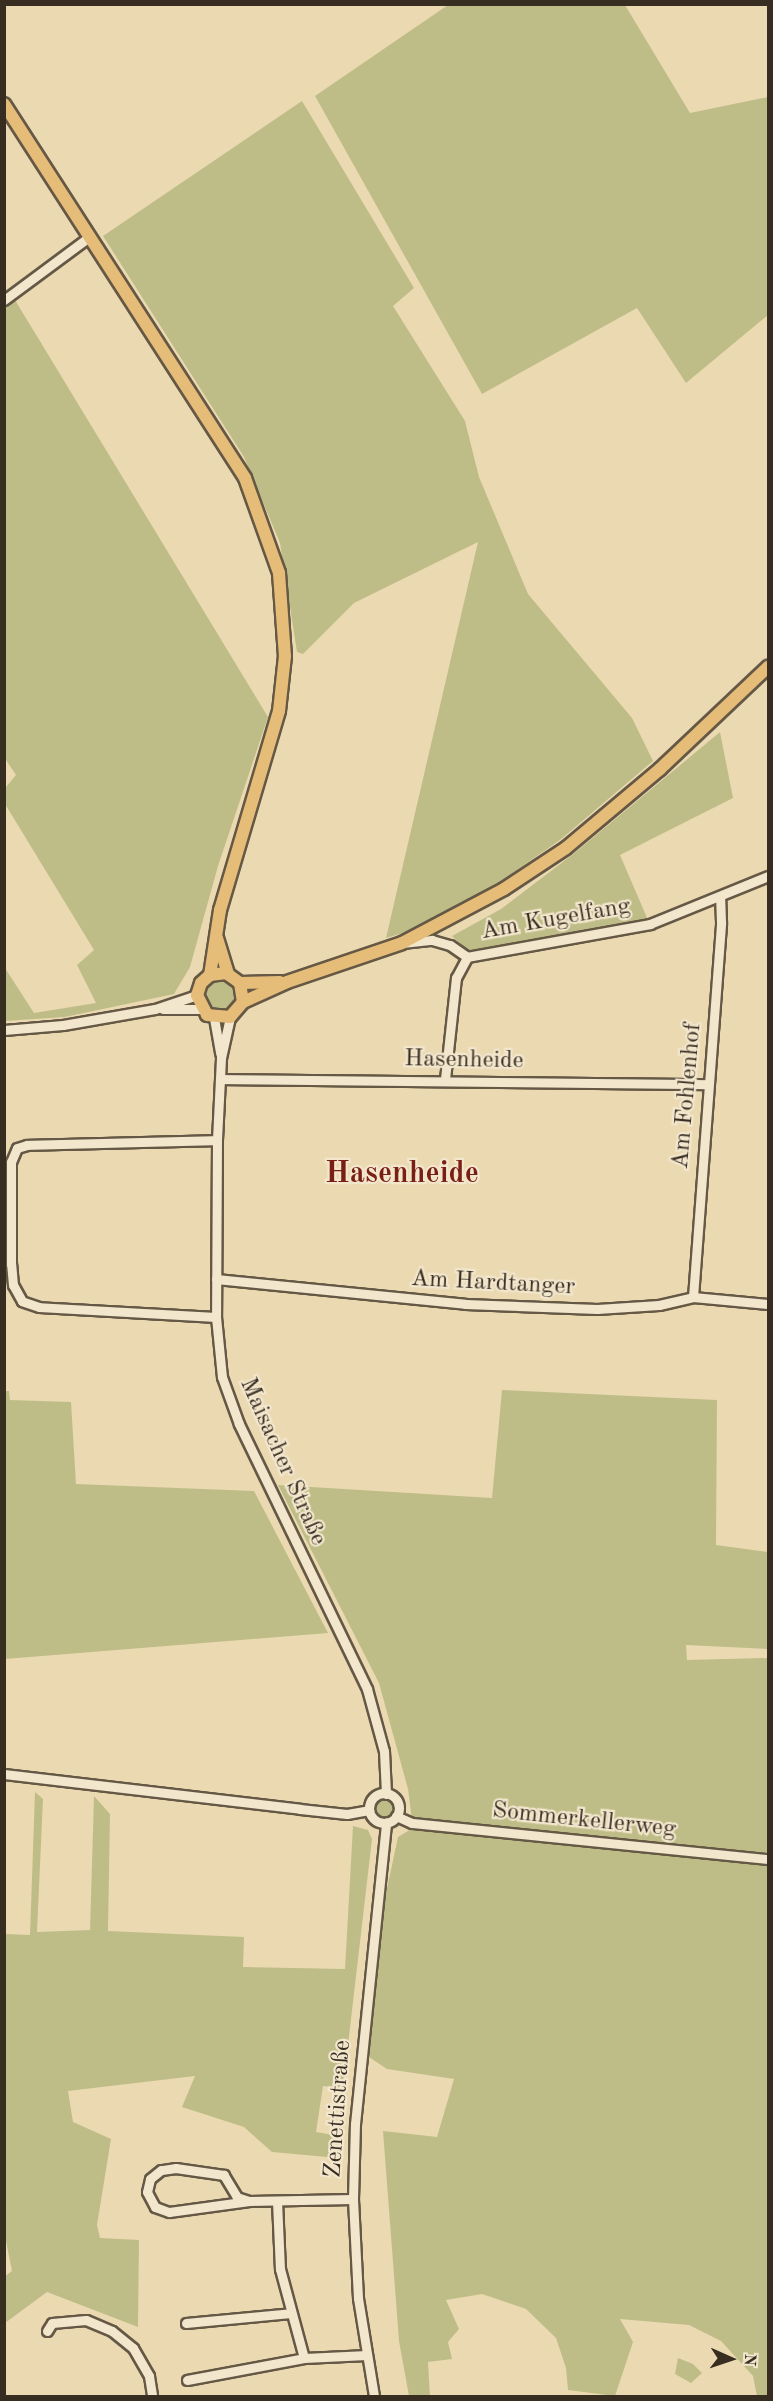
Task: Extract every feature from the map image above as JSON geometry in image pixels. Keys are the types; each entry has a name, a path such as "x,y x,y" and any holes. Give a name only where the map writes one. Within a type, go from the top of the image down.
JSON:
{"main road":[{"path":"4,104 245,478 279,573 285,656 279,711 215,933 210,975"},
{"path":"228,974 210,975 201,983 197,995 201,1009 213,1018 230,1017 243,1002 287,982 402,943 504,889 566,848 660,769 768,667"},
{"path":"215,933 228,974 240,983 287,982"},
{"path":"240,983 243,1002"}],"street":[{"path":"4,300 89,237"},
{"name":"Am Kugelfang","path":"445,1079 456,978 467,957 650,924 720,899 768,876"},
{"name":"Am Fohlenhof","path":"693,1298 722,922 720,899"},
{"path":"402,943 432,940 450,945 467,957"},
{"path":"4,1030 63,1025 155,1009 197,995"},
{"path":"155,1009 201,1009"},
{"name":"Maisacher Straße","path":"230,1017 221,1058 217,1140 216,1317 222,1377 232,1409 375,1712 384,1751 386,1794"},
{"name":"Maisacher Straße","path":"213,1018 221,1058"},
{"name":"Hasenheide","path":"220,1079 445,1079 708,1084"},
{"path":"216,1317 39,1307 22,1301 13,1285 11,1162 17,1148 27,1145 217,1140"},
{"name":"Am Hardtanger","path":"216,1279 475,1305 597,1309 659,1305 693,1298 768,1304"},
{"path":"4,1774 300,1809 356,1814 369,1810"},
{"path":"386,1794 398,1803 396,1816 386,1823 375,1820 369,1810 374,1797 386,1794"},
{"name":"Sommerkellerweg","path":"396,1816 424,1824 768,1859"},
{"name":"Zenettistraße","path":"374,2397 358,2298 354,2199 357,2107 386,1823"},
{"path":"249,2201 237,2197 224,2175 176,2168 161,2170 150,2179 147,2192 155,2207 169,2212 249,2201 354,2199"},
{"path":"277,2201 278,2258 304,2358"},
{"path":"186,2323 291,2313"},
{"path":"47,2331 52,2323 86,2320 112,2331 133,2348 149,2376 152,2397"},
{"path":"187,2380 304,2358 367,2355"}],"shaded area":[{"path":"448,5 625,5 690,113 768,97 768,315 686,383 637,308 482,394 315,96"},
{"path":"302,101 414,288 393,306 465,421 479,477 528,594 632,718 653,761 560,840 489,889 413,930 386,938 478,542 354,603 303,654 297,652 280,543 244,457 103,236"},
{"path":"15,300 268,717 218,866 190,967 174,994 65,1017 5,1021 5,968 34,1013 96,1003 77,965 94,950 5,804 5,788 16,775 4,757 4,308"},
{"path":"720,732 733,798 620,855 648,920 469,952 452,936 501,909 572,855"},
{"path":"221,979 233,984 238,996 233,1008 221,1013 209,1008 204,996 209,984"},
{"path":"502,1390 717,1400 716,1545 768,1552 768,1649 686,1645 687,1660 768,1658 768,2396 757,2396 753,2376 721,2341 689,2325 620,2319 633,2342 615,2396 568,2390 566,2368 556,2338 526,2309 482,2294 446,2300 459,2329 448,2342 452,2359 428,2362 430,2396 409,2396 399,2341 383,2131 437,2137 454,2079 387,2069 369,2057 383,1907 398,1837 413,1828 408,1789 379,1683 278,1485 492,1498"},
{"path":"5,1391 9,1391 10,1400 71,1402 76,1484 254,1491 328,1633 5,1659"},
{"path":"35,1792 43,1799 37,1932 90,1930 94,1796 110,1814 108,1931 244,1937 243,1967 345,1969 353,1826 368,1830 372,1839 343,2088 323,2086 316,2132 339,2136 338,2158 272,2152 244,2127 182,2107 195,2076 68,2091 73,2122 111,2139 97,2225 100,2238 139,2240 138,2327 47,2292 5,2323 5,2276 12,2271 4,2231 5,1934 30,1935"},
{"path":"384,1799 390,1802 393,1808 390,1814 384,1817 378,1814 375,1808 378,1802"},
{"path":"678,2358 693,2364 702,2373 691,2383 675,2374"}],"district":[{"name":"Hasenheide","path":"402,1174"}]}
